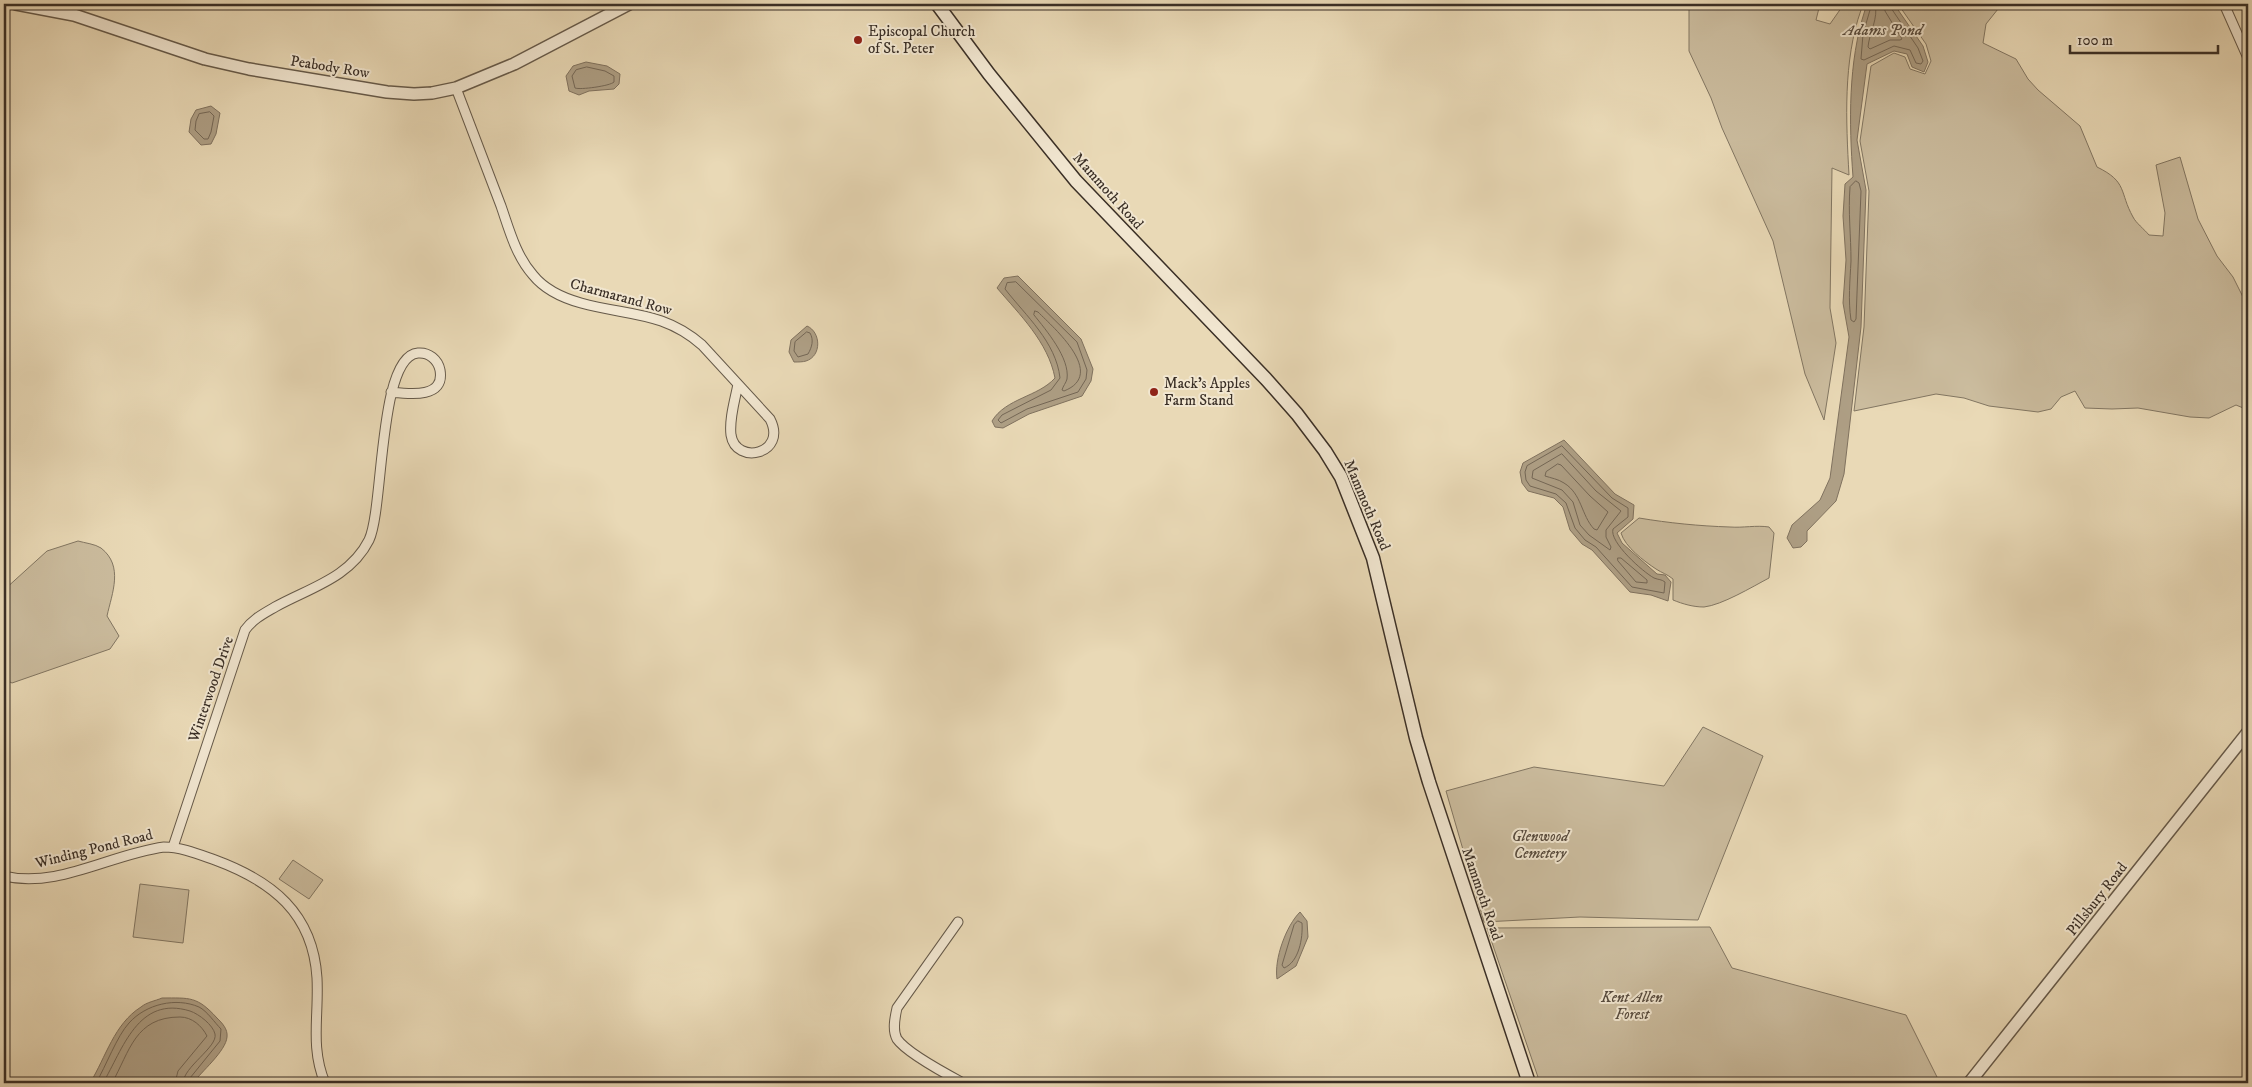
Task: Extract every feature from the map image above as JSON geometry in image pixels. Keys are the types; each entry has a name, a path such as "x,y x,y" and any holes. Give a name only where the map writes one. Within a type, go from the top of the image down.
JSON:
{"main road":[{"name":"Mammoth Road","path":"936,4 1064,167 1266,379 1297,414 1341,477 1374,558 1416,738 1529,1083"}],"street":[{"name":"Peabody Row","path":"16,4 74,15 205,59 249,69 387,92 432,93 456,88 514,64 630,4"},
{"path":"2224,4 2248,58"},
{"name":"Charmarand Row","path":"456,88 515,244 532,275 549,290 569,299 603,309 657,318 682,329 702,345 738,384 770,419 773,425 773,439 770,445 758,453 743,451 733,441 731,427 738,384"},
{"name":"Winterwood Drive","path":"173,847 246,630 257,618 340,574 357,559 370,539 376,515 391,392 401,364 410,355 424,353 436,360 441,374 439,381 430,392 423,394 391,392"},
{"name":"Pillsbury Road","path":"1969,1083 2248,732"},
{"name":"Winding Pond Road","path":"4,876 17,879 39,878 95,865 152,848 173,847 212,859 255,877 282,897 306,931 313,953 317,978 316,1055 325,1083"},
{"path":"958,922 897,1008 894,1024 897,1038 934,1067 962,1083"}],"green space":[{"path":"1691,4 1820,4 1816,20 1830,24 1844,4 1858,4 1861,10 1851,50 1847,91 1849,175 1832,168 1830,308 1836,343 1824,420 1805,374 1773,241 1689,51 1689,10"},
{"path":"1898,4 2002,4 1986,24 1983,43 2016,59 2028,79 2038,90 2080,126 2097,167 2107,172 2118,183 2133,217 2149,235 2163,236 2165,213 2156,165 2180,157 2198,219 2217,256 2233,277 2248,307 2248,410 2236,405 2209,418 2190,417 2138,408 2085,408 2075,391 2061,397 2051,409 2038,412 1989,406 1964,398 1936,394 1854,411 1864,327 1869,191 1860,141 1871,66 1894,53 1905,57 1910,69 1925,74 1931,61 1926,44"},
{"path":"1639,518 1707,526 1769,527 1774,533 1769,578 1711,606 1696,606 1673,600 1673,579 1641,558 1623,538 1621,533"},
{"path":"78,541 101,548 108,555 112,563 115,580 107,616 119,636 110,649 12,683 4,679 4,590 47,551"},
{"name":"Glenwood Cemetery","path":"1703,727 1763,756 1698,920 1580,917 1484,922 1446,791 1534,767 1664,786"},
{"path":"293,860 323,880 309,899 279,879"},
{"path":"140,884 189,890 183,943 133,937"},
{"name":"Kent Allen Forest","path":"1710,927 1732,968 1906,1015 1940,1083 1540,1083 1487,928"}],"water":[{"name":"Adams Pond","path":"1862,4 1894,4 1923,46 1928,62 1924,72 1912,67 1907,54 1894,51 1867,64 1857,140 1866,190 1861,327 1844,474 1836,501 1807,531 1807,541 1801,547 1793,548 1787,538 1792,525 1820,500 1830,478 1849,337 1843,303 1846,260 1843,216 1845,184 1853,177 1851,93 1855,50 1865,10"},
{"path":"586,62 607,66 620,74 619,84 614,89 589,91 579,95 569,91 566,76 573,66"},
{"path":"211,106 220,113 216,134 211,144 201,145 189,132 191,119 196,110"},
{"path":"1018,276 1081,339 1093,369 1091,381 1082,396 1029,414 1003,428 995,427 992,421 1005,407 1040,390 1055,378 1040,341 997,288 1004,278"},
{"path":"807,326 815,333 818,344 817,349 811,358 805,361 794,362 789,352 791,340"},
{"path":"1564,440 1615,494 1634,505 1633,519 1617,533 1622,543 1657,574 1665,575 1671,582 1668,601 1651,595 1630,592 1592,550 1582,544 1570,530 1563,507 1554,498 1528,491 1522,483 1520,472 1523,463"},
{"path":"1300,912 1307,921 1308,937 1296,966 1277,979 1277,962 1282,943 1290,926"},
{"path":"162,998 186,999 198,1002 223,1024 227,1034 226,1043 213,1061 193,1083 90,1083 111,1042 124,1022 143,1005"}],"place":[{"name":"Episcopal Church of St. Peter","path":"858,40"},
{"name":"Mack's Apples Farm Stand","path":"1154,392"}]}
